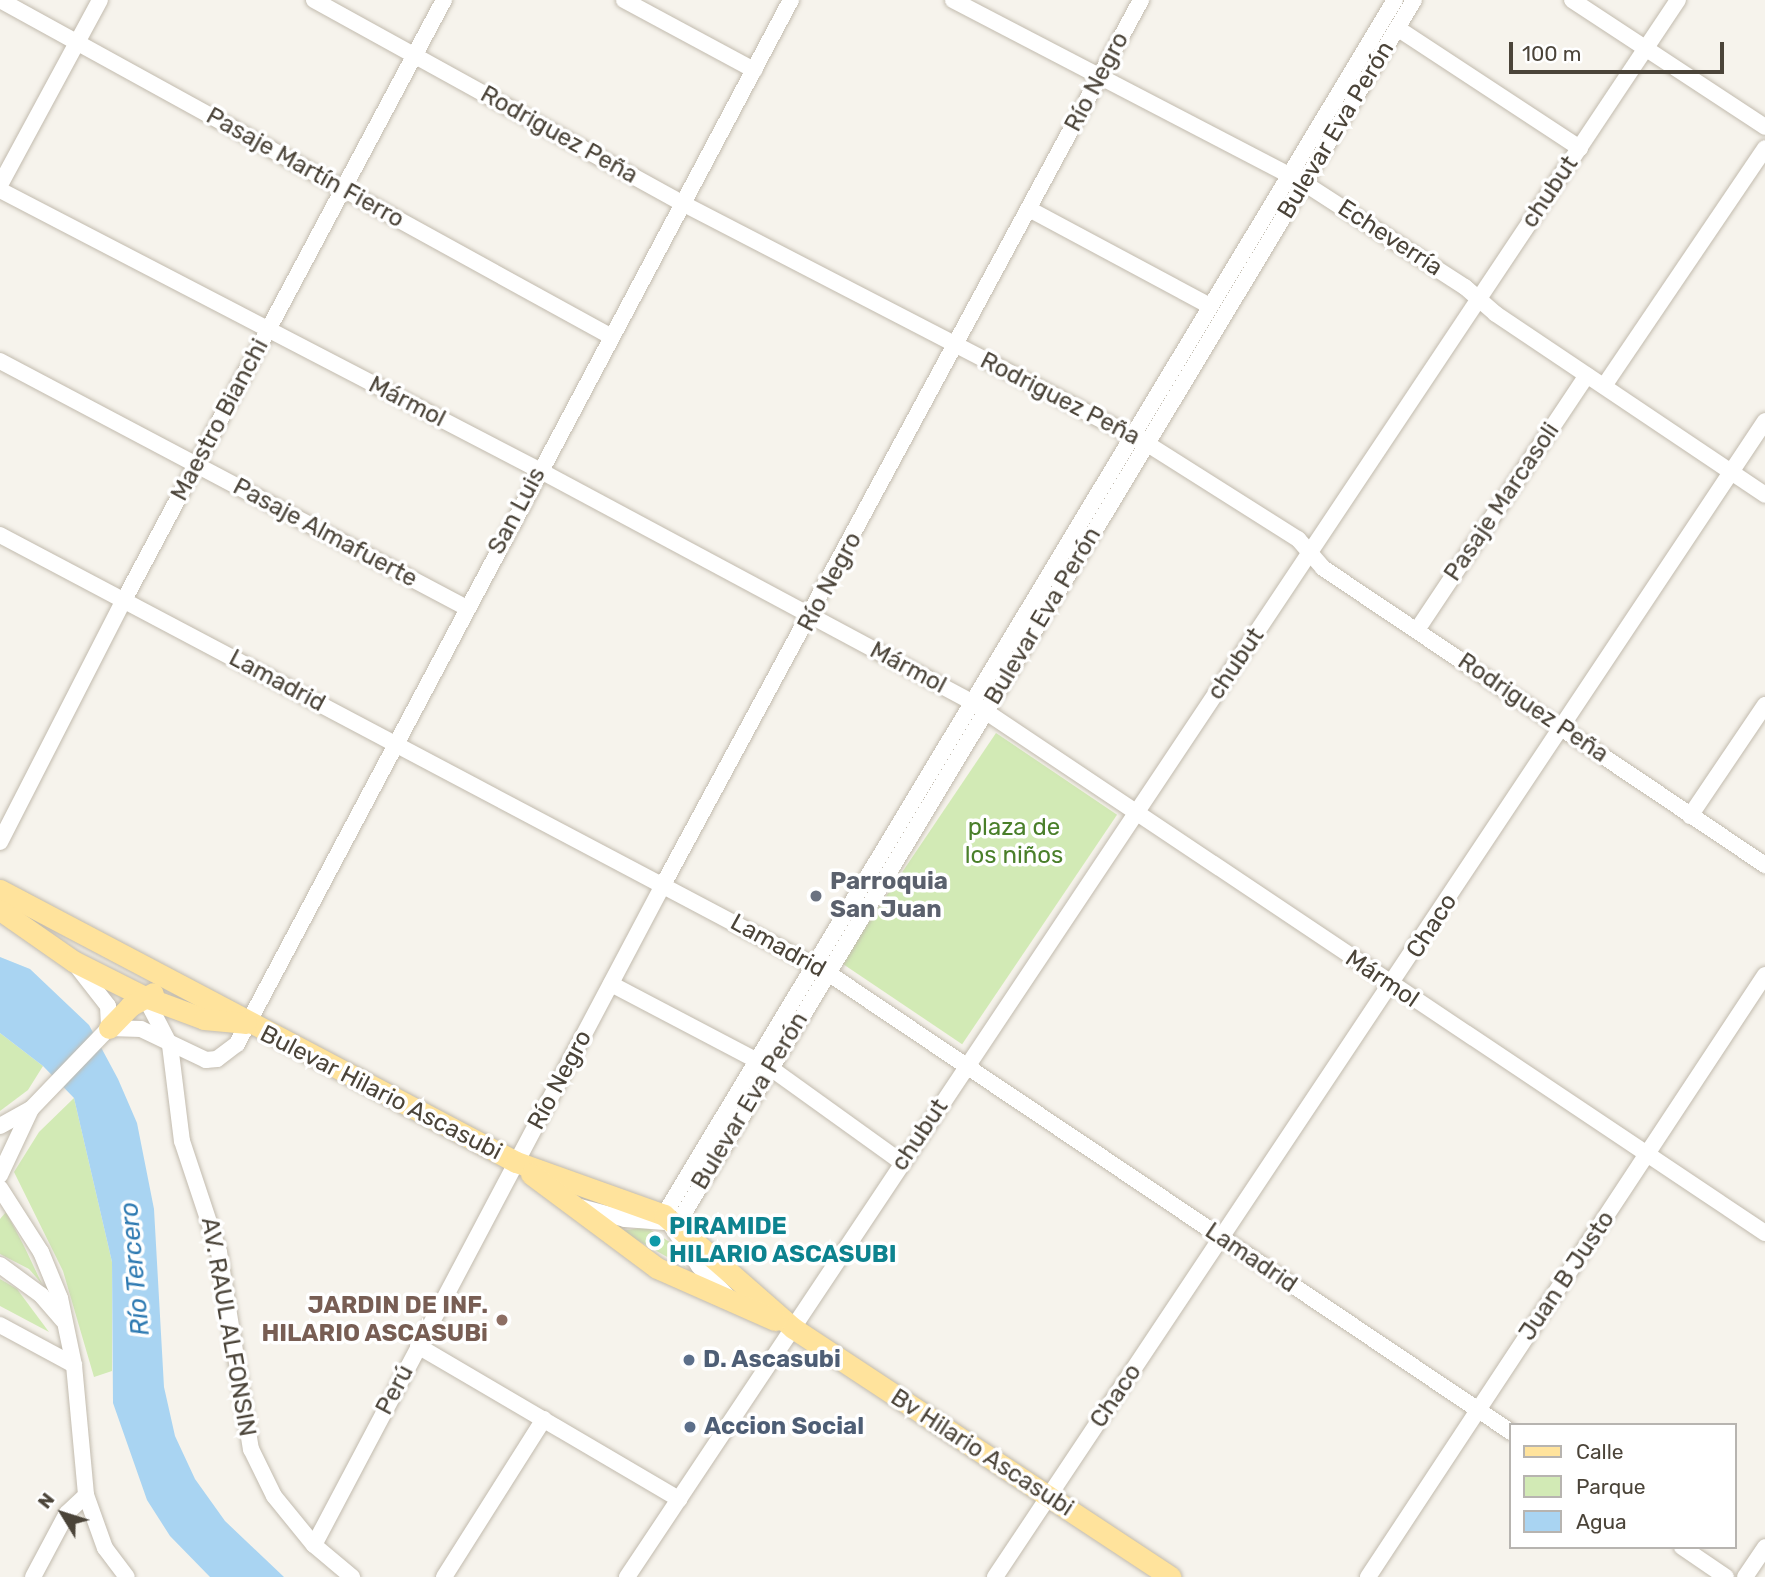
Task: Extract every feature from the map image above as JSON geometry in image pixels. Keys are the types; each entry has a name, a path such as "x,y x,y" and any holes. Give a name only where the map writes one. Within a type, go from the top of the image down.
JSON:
{"main road":[{"name":"Bulevar Hilario Ascasubi","path":"0,890 218,1003 246,1023 516,1162 670,1220 793,1328"},
{"name":"Bulevar Hilario Ascasubi","path":"5,918 72,961 145,997 204,1019 246,1023"},
{"path":"109,1028 145,997 167,988 218,1003"},
{"name":"Bulevar Hilario Ascasubi","path":"516,1162 657,1268 793,1328"},
{"name":"Bv Hilario Ascasubi","path":"793,1328 1170,1577"}],"street":[{"name":"Pasaje Martín Fierro","path":"0,0 610,336"},
{"path":"0,185 100,0"},
{"name":"Rodriguez Peña","path":"314,0 680,202 1139,439 1298,539 1323,569 1563,727 1765,865"},
{"name":"Maestro Bianchi","path":"0,842 195,465 444,0"},
{"path":"624,0 754,70"},
{"name":"San Luis","path":"170,1045 196,1057 217,1059 237,1044 393,742 680,202 792,0"},
{"name":"Río Negro","path":"516,1162 1141,0"},
{"name":"Bulevar Eva Perón","path":"670,1220 1297,178 1395,0"},
{"name":"Bulevar Eva Perón","path":"1139,439 1210,306 1414,0"},
{"path":"1572,0 1765,128"},
{"name":"chubut","path":"627,1577 1678,0"},
{"name":"Echeverría","path":"961,2 1297,178 1480,299 1496,314 1765,495"},
{"path":"1397,28 1580,148"},
{"path":"1604,386 1765,148"},
{"name":"Mármol","path":"0,191 539,470 979,708 1765,1233"},
{"path":"1029,209 1210,306"},
{"name":"Pasaje Almafuerte","path":"0,362 466,607"},
{"name":"Pasaje Marcasoli","path":"1417,630 1587,375"},
{"name":"Chaco","path":"995,1577 1392,986 1765,421"},
{"name":"Lamadrid","path":"0,535 664,883 821,970 1510,1431"},
{"path":"1690,816 1765,705"},
{"path":"0,1126 31,1109 109,1028 108,1006 72,961"},
{"name":"Juan B Justo","path":"1368,1577 1765,975"},
{"path":"611,984 762,1064 901,1163"},
{"path":"145,997 170,1045"},
{"path":"109,1028 141,1029 170,1045"},
{"name":"AV. RAUL ALFONSIN","path":"170,1045 182,1141 219,1252 251,1449 274,1496 314,1545 352,1577"},
{"path":"0,1175 31,1109"},
{"name":"Perú","path":"314,1545 516,1162"},
{"path":"0,1188 47,1265 65,1322 74,1365 86,1495 105,1548 127,1577"},
{"path":"571,1205 625,1219 670,1220 732,1301"},
{"path":"0,1265 41,1296 65,1322"},
{"path":"0,1325 74,1365"},
{"path":"418,1346 679,1499"},
{"path":"444,1577 544,1419"},
{"path":"33,1577 67,1513 86,1495"},
{"path":"1745,1577 1765,1547"},
{"path":"1685,1549 1726,1577"}],"green space":[{"name":"plaza de los niños","path":"996,733 1117,815 962,1044 841,963"},
{"path":"0,1033 43,1066 28,1090 0,1111"},
{"path":"74,1098 112,1262 112,1371 94,1377 63,1271 14,1172 39,1132"},
{"path":"6,1212 42,1284 29,1269 0,1254 0,1219"},
{"path":"646,1227 676,1246 685,1267 621,1231"},
{"path":"0,1279 17,1289 49,1332 0,1306"}],"water":[{"name":"Río Tercero","path":"0,957 30,969 89,1025 118,1079 137,1123 154,1209 164,1387 175,1436 195,1479 225,1521 284,1577 210,1577 170,1536 147,1500 113,1403 112,1262 74,1098 43,1066 0,1033"}],"place":[{"name":"Parroquia San Juan","path":"816,896"},
{"name":"PIRAMIDE HILARIO ASCASUBI","path":"655,1241"},
{"name":"JARDIN DE INF. HILARIO ASCASUBi","path":"502,1320"},
{"name":"D. Ascasubi","path":"689,1360"},
{"name":"Accion Social","path":"690,1427"}]}
